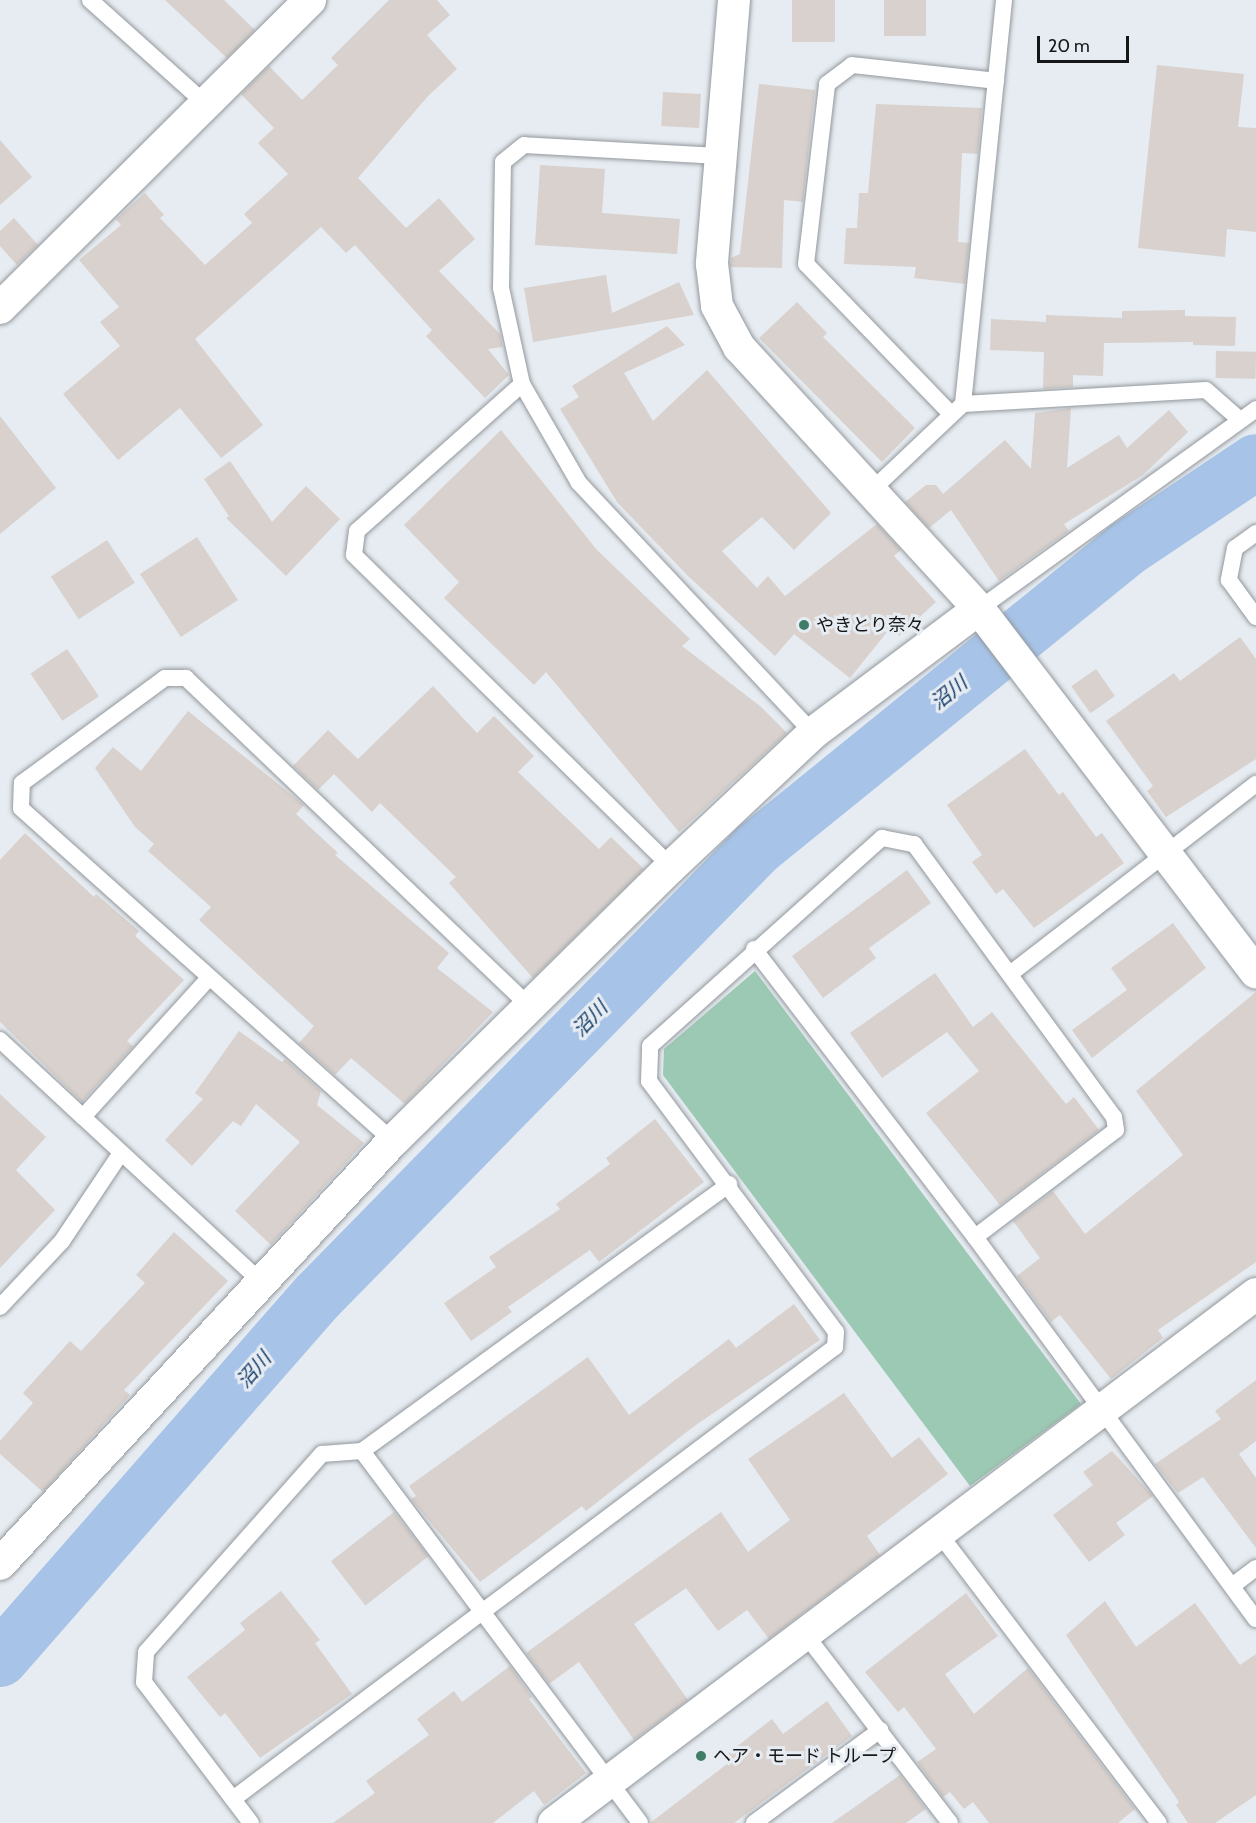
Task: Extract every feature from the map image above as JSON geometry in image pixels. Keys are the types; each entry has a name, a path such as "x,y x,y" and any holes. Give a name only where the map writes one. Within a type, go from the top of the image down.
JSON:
{"street":[{"path":"0,308 207,106 310,0"},
{"path":"734,0 719,156 712,264 717,306 739,348 980,609 1256,972"},
{"path":"0,1564 260,1281 393,1141 670,867 813,733 980,609"},
{"path":"554,1823 1256,1294"}],"lane":[{"path":"90,0 207,106"},
{"path":"956,409 1005,0"},
{"path":"956,409 806,264 827,84 852,65 996,81"},
{"path":"719,156 524,145 503,162 501,288 522,384 579,483 813,733"},
{"path":"522,384 357,531 354,555 670,867"},
{"path":"871,490 956,409 1206,390 1240,420"},
{"path":"980,609 1256,409"},
{"path":"1256,533 1234,548 1229,580 1256,617"},
{"path":"393,1141 208,979 21,808 22,783 165,678 186,678 529,1006"},
{"path":"1010,974 1166,851 1256,784"},
{"path":"233,1799 835,1347 836,1332 729,1184 649,1081 650,1046 754,949 882,838 914,844 1114,1117 1116,1130 975,1237"},
{"path":"754,949 975,1237 1101,1411 1256,1618"},
{"path":"83,1117 208,979"},
{"path":"0,1040 260,1281"},
{"path":"0,1307 62,1241 121,1153"},
{"path":"250,1823 144,1682 146,1652 322,1454 362,1451 729,1184"},
{"path":"362,1451 640,1823"},
{"path":"938,1532 1159,1823"},
{"path":"1232,1586 1256,1568"},
{"path":"805,1634 950,1823"},
{"path":"754,1823 880,1730"}],"green space":[{"path":"755,971 1081,1404 970,1486 663,1075 664,1049"}],"building":[{"path":"165,0 224,0 255,30 227,58"},
{"path":"389,0 437,0 450,15 427,35 457,69 428,96 358,178 406,228 439,198 475,239 439,271 500,334 503,347 488,349 509,375 485,398 426,336 432,330 355,245 346,253 321,227 195,339 263,425 221,458 180,408 118,460 63,394 120,346 100,322 119,307 79,260 121,225 116,219 145,193 164,215 160,218 205,265 252,223 244,214 288,174 258,143 274,128 241,94 269,66 302,100 338,65 331,58"},
{"path":"792,0 835,0 835,42 792,42"},
{"path":"884,0 926,0 926,36 884,36"},
{"path":"1157,65 1244,74 1238,127 1256,128 1256,232 1227,229 1225,257 1138,248"},
{"path":"759,84 815,90 803,202 784,200 782,268 730,267 731,258 740,254"},
{"path":"663,92 701,94 699,128 661,126"},
{"path":"876,104 982,108 978,154 962,153 958,242 969,243 965,284 914,278 916,267 844,264 846,228 857,228 859,193 868,193"},
{"path":"0,140 32,177 0,205"},
{"path":"540,165 605,169 602,213 680,219 677,254 535,245"},
{"path":"14,218 38,245 17,265 0,246 0,231"},
{"path":"606,275 612,313 679,282 694,315 533,342 524,288"},
{"path":"797,302 827,333 823,337 915,428 882,462 759,338"},
{"path":"1185,310 1185,316 1236,317 1235,346 1193,345 1193,342 1104,343 1103,376 1073,375 1073,387 1043,389 1044,352 990,350 991,319 1046,322 1046,315 1122,318 1122,311"},
{"path":"667,326 685,345 624,373 653,421 707,370 831,513 794,550 762,517 722,551 757,588 768,576 785,596 877,524 901,550 894,556 936,602 899,636 891,627 850,678 794,634 775,656 688,576 617,502 560,409 579,397 572,386"},
{"path":"1216,351 1256,352 1256,379 1216,378"},
{"path":"1071,408 1067,468 1119,435 1127,448 1169,410 1188,432 1143,475 1064,524 1069,531 999,581 951,510 929,528 905,502 926,485 936,485 943,494 1005,440 1031,469 1035,413"},
{"path":"0,416 56,488 0,534"},
{"path":"501,430 597,550 690,639 682,646 760,706 787,733 679,832 546,672 534,685 444,598 459,582 404,525"},
{"path":"230,461 272,522 306,486 340,519 286,576 226,518 229,516 204,479"},
{"path":"197,537 238,600 181,637 140,574"},
{"path":"107,540 135,583 79,619 51,576"},
{"path":"1240,637 1256,659 1256,759 1166,817 1147,791 1153,786 1106,721 1174,673 1180,681"},
{"path":"67,649 99,696 62,721 31,674"},
{"path":"1096,669 1115,696 1090,713 1071,686"},
{"path":"433,686 477,733 494,716 534,756 518,772 599,849 611,837 644,869 533,978 449,883 456,877 380,803 372,812 334,774 318,790 293,766 328,730 358,759"},
{"path":"188,711 304,805 296,814 338,853 335,855 449,953 437,968 493,1012 405,1104 351,1058 335,1075 299,1043 314,1026 199,920 211,907 148,851 154,844 135,827 95,768 113,747 141,771"},
{"path":"1025,749 1059,795 1063,792 1096,837 1102,833 1124,863 1034,928 1003,889 996,894 972,862 982,855 947,805"},
{"path":"25,833 94,897 96,894 139,931 135,936 184,980 127,1041 133,1046 82,1102 0,1022 0,860"},
{"path":"907,870 931,903 869,948 876,958 823,998 792,956"},
{"path":"1173,923 1206,968 1092,1058 1072,1030 1127,990 1111,968"},
{"path":"935,973 973,1027 992,1012 1066,1104 1074,1097 1099,1130 1000,1205 926,1113 979,1071 947,1032 882,1078 850,1033"},
{"path":"1256,992 1256,1262 1158,1330 1163,1338 1111,1379 1060,1315 1051,1322 1017,1276 1040,1258 1013,1221 1053,1191 1085,1234 1183,1155 1136,1091"},
{"path":"239,1031 282,1062 285,1059 321,1091 317,1105 364,1143 271,1245 235,1211 300,1142 256,1104 241,1126 233,1121 192,1166 165,1140 203,1099 195,1093"},
{"path":"0,1094 46,1137 16,1170 55,1210 0,1268"},
{"path":"655,1119 704,1182 599,1262 590,1250 508,1307 512,1312 471,1341 444,1303 496,1267 489,1257 560,1209 556,1204 610,1164 606,1158"},
{"path":"174,1232 228,1281 124,1390 130,1395 43,1492 0,1454 0,1441 33,1403 23,1393 70,1341 81,1351 145,1283 136,1275"},
{"path":"794,1304 820,1340 693,1427 586,1511 582,1506 480,1582 411,1499 416,1496 409,1486 588,1357 629,1415 729,1339 736,1348"},
{"path":"1256,1380 1256,1441 1239,1454 1256,1478 1256,1548 1203,1477 1178,1493 1155,1464 1221,1419 1215,1411"},
{"path":"844,1393 892,1458 919,1437 948,1474 867,1536 880,1555 769,1639 747,1610 718,1631 686,1588 634,1624 688,1700 634,1740 579,1662 549,1684 526,1653 721,1512 748,1552 790,1520 748,1459"},
{"path":"1112,1451 1153,1496 1116,1523 1125,1535 1089,1562 1053,1515 1093,1485 1083,1472"},
{"path":"394,1512 428,1556 365,1605 331,1561"},
{"path":"281,1591 320,1640 315,1643 352,1694 260,1758 225,1713 220,1717 187,1677 245,1630 240,1623"},
{"path":"966,1593 998,1636 945,1674 974,1714 1028,1668 1135,1809 1118,1823 989,1823 973,1802 964,1809 950,1792 943,1797 917,1762 936,1749 904,1707 898,1712 865,1672"},
{"path":"1105,1601 1136,1647 1195,1603 1240,1665 1256,1654 1256,1795 1215,1823 1188,1823 1176,1805 1179,1802 1066,1635"},
{"path":"510,1666 532,1697 529,1699 586,1773 544,1805 534,1791 493,1823 333,1823 375,1793 366,1781 429,1735 417,1719 454,1691 462,1702"},
{"path":"827,1701 852,1736 734,1823 650,1823 731,1761 726,1755 772,1719 783,1734"},
{"path":"900,1775 926,1809 906,1823 832,1823"}],"waterway":[{"name":"沼川","path":"0,1659 318,1296 757,848 1126,549 1256,462"}],"place":[{"name":"やきとり奈々","path":"804,625"},
{"name":"ヘア・モード トループ","path":"701,1756"}]}
